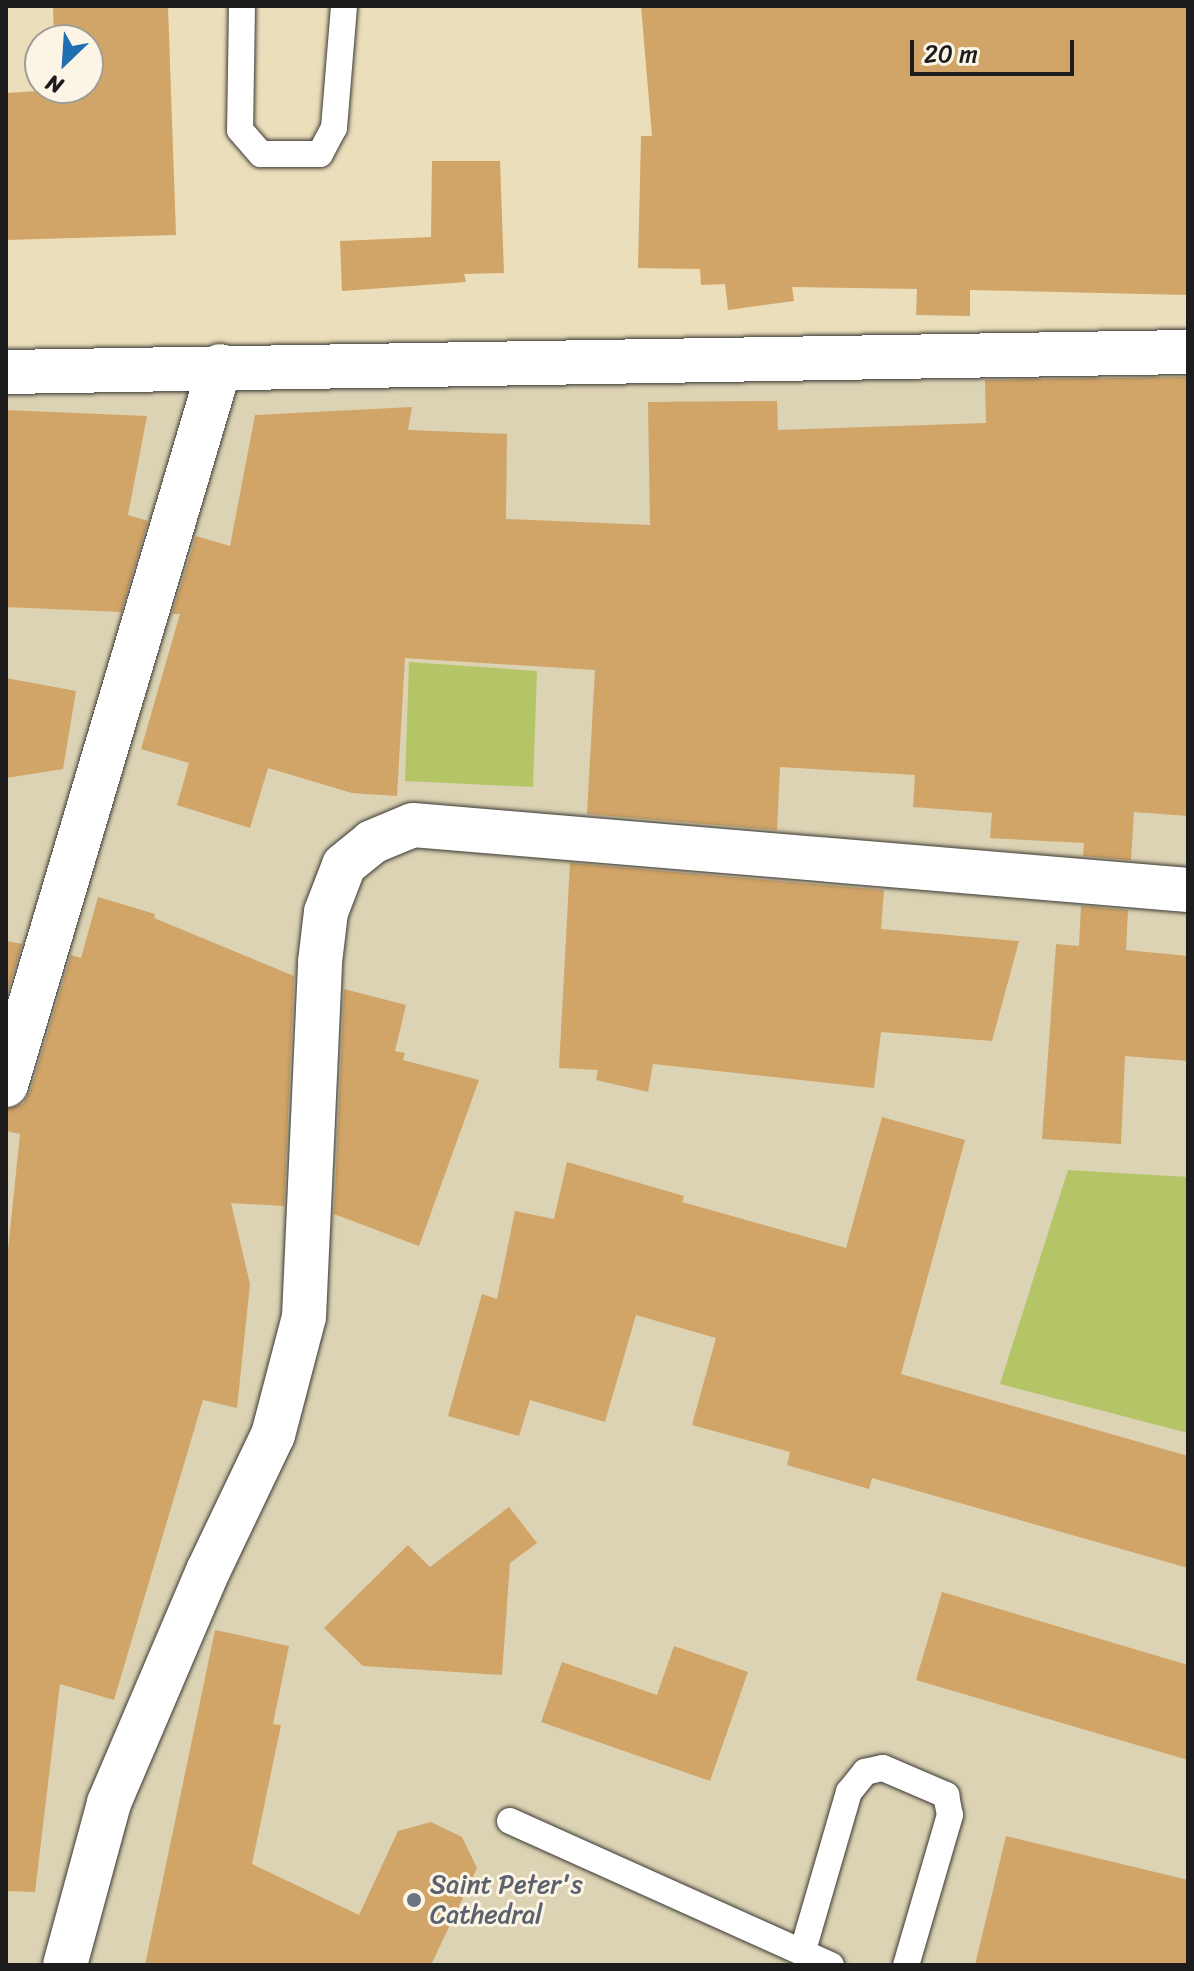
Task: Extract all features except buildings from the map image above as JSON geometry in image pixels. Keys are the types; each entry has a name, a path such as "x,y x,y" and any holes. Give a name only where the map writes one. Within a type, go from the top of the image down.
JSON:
{"street":[{"path":"6,372 1188,352"},
{"path":"6,1085 220,366"},
{"path":"65,1965 109,1803 208,1571 273,1435 304,1317 320,962 326,912 344,865 372,842 413,825 1188,890"}],"lane":[{"path":"242,6 240,130 261,154 320,154 334,128 344,6"},
{"path":"803,1950 849,1792 865,1772 883,1768 946,1795 950,1815 906,1965"},
{"path":"510,1821 831,1965"}],"shaded area":[{"path":"1188,329 1188,1965 6,1965 6,349"}],"green space":[{"path":"409,662 537,671 533,787 405,781"},
{"path":"1068,1170 1188,1177 1188,1433 1000,1384"}],"place":[{"name":"Saint Peter's Cathedral","path":"414,1900"}]}
